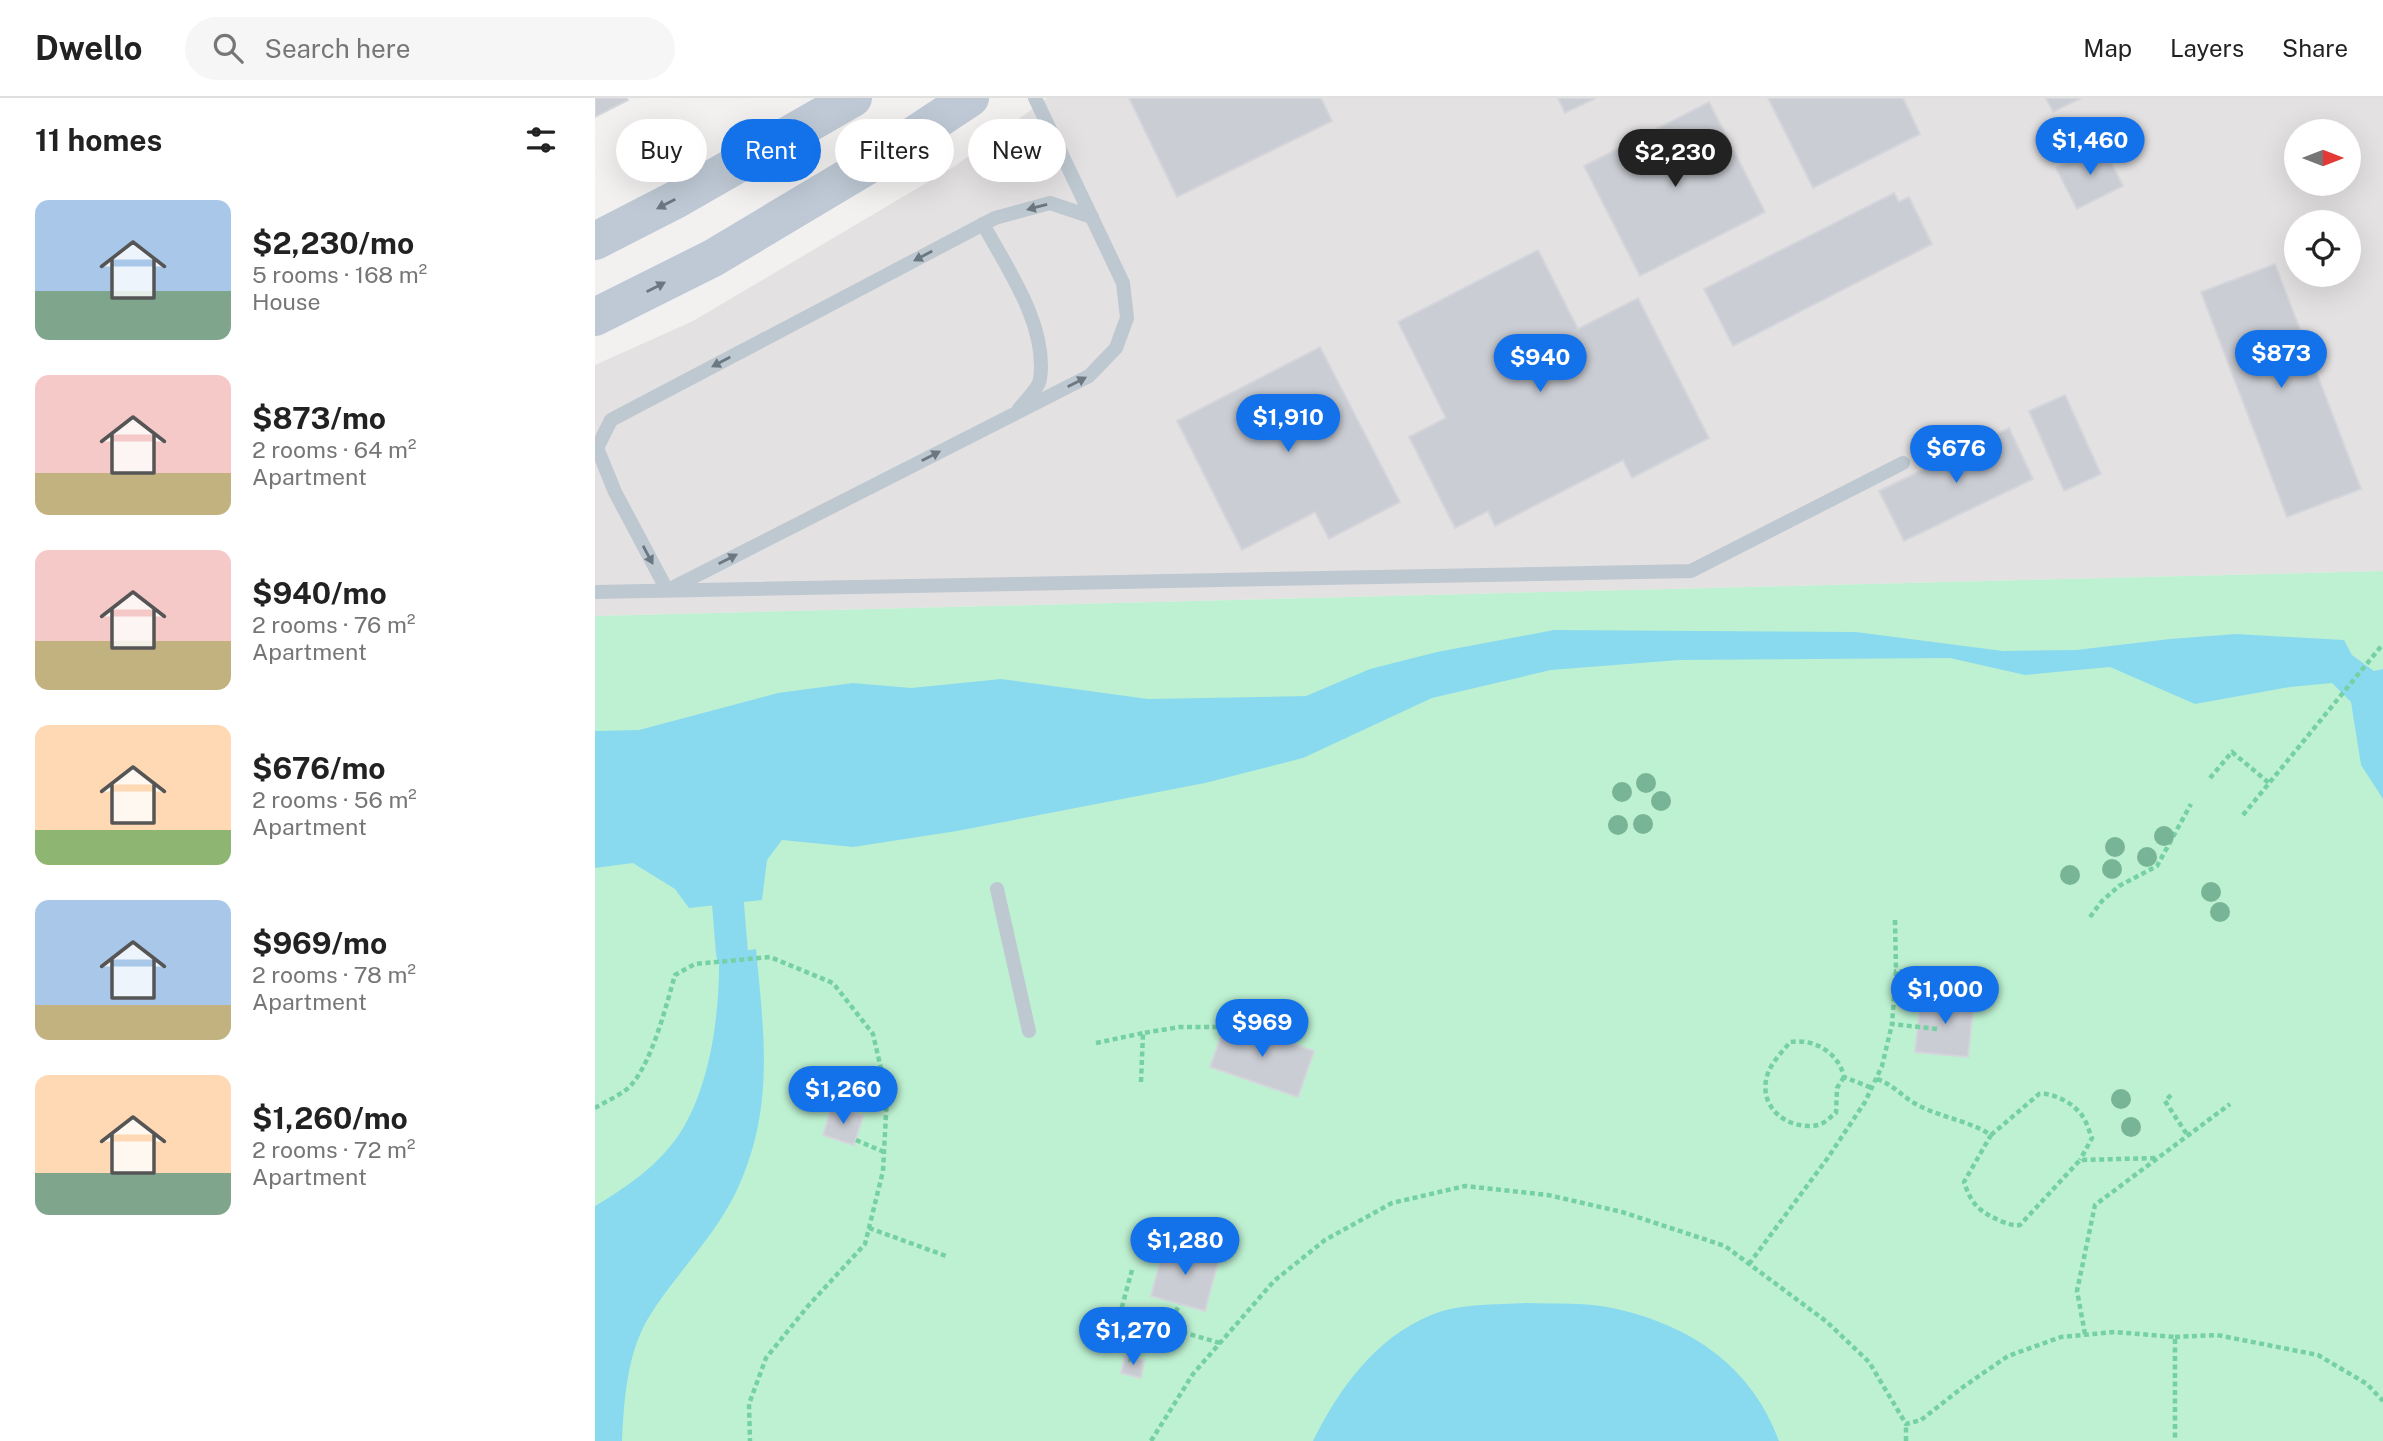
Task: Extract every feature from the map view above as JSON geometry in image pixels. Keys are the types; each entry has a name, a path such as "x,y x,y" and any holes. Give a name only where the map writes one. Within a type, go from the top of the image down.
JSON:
{"street":[{"path":"595,241 677,199 853,98"},
{"path":"595,317 725,251 872,163 970,98"}],"lane":[{"path":"667,590 1089,376 1116,348 1127,318 1123,283 1035,98"},
{"path":"667,590 615,492 597,448 611,420 995,218 1050,203 1092,217"},
{"path":"983,224 1024,299 1039,344 1040,381 1016,413"},
{"path":"595,593 1691,571 1903,463"},
{"path":"997,888 1030,1031"}],"path":[{"path":"2243,816 2383,644"},
{"path":"2210,778 2232,752 2269,783"},
{"path":"2090,917 2102,901 2119,886 2157,866 2191,804"},
{"path":"1749,1264 1827,1158 1877,1079 1892,1024 1896,971 1895,920"},
{"path":"595,1108 632,1086 663,1016 675,975 695,964 770,957 833,983 873,1034 887,1096 883,1171 865,1244 807,1306 766,1358 749,1404 750,1441"},
{"path":"1896,971 1952,974"},
{"path":"1892,1024 1937,1029"},
{"path":"1096,1042 1180,1027 1220,1027"},
{"path":"1141,1082 1143,1033"},
{"path":"1803,1040 1826,1050 1841,1063 1843,1077 1837,1088 1836,1113 1821,1125 1797,1127 1777,1116 1766,1099 1767,1074 1790,1042 1803,1040"},
{"path":"1843,1077 1872,1088"},
{"path":"1877,1079 1889,1084 1914,1103 1991,1135"},
{"path":"2045,1093 2070,1103 2083,1116 2092,1138 2080,1160 2020,1225 2014,1226 1982,1212 1969,1197 1964,1182 1991,1135 2039,1094 2045,1093"},
{"path":"2171,1096 2165,1101 2188,1136"},
{"path":"2085,1334 2077,1291 2095,1205 2230,1104"},
{"path":"856,1140 884,1152"},
{"path":"2080,1160 2158,1158"},
{"path":"1151,1441 1193,1374 1274,1282 1325,1240 1392,1203 1465,1186 1548,1195 1622,1212 1725,1246 1827,1322 1869,1362 1906,1423 1906,1441"},
{"path":"869,1227 946,1256"},
{"path":"1132,1270 1120,1314 1220,1343"},
{"path":"1170,1328 1179,1304"},
{"path":"1130,1362 1141,1320"},
{"path":"1906,1423 1921,1420 2008,1356 2061,1337 2115,1332 2175,1337 2217,1335 2318,1355 2367,1384 2383,1401"},
{"path":"2175,1337 2175,1441"}],"shaded area":[{"path":"1047,98 2383,98 2383,571 595,616 595,365 693,321 928,182 954,182 954,167 968,156 968,182 1066,182 1066,119 1019,119"}],"green space":[{"path":"2383,571 2383,1441 595,1441 595,616"}],"water":[{"path":"1554,630 1856,632 2003,651 2076,650 2236,634 2344,640 2352,655 2374,671 2383,669 2383,799 2361,765 2351,702 2332,683 2290,687 2195,704 2110,667 2025,675 1950,658 1679,660 1551,670 1432,698 1303,758 1205,783 957,831 853,847 782,840 767,860 762,900 689,908 675,889 633,863 595,868 595,731 639,730 778,693 853,683 911,688 1001,679 1148,699 1306,696 1370,669 1437,652"},
{"path":"756,949 764,1071 757,1130 749,1160 737,1190 718,1223 660,1301 642,1331 628,1377 622,1441 595,1441 595,1206 642,1174 672,1145 680,1133 691,1114 706,1070 718,1000 719,955"},
{"path":"1526,1303 1583,1304 1617,1309 1670,1326 1694,1339 1736,1371 1753,1392 1779,1441 1313,1441 1347,1384 1361,1367 1376,1351 1411,1325 1454,1308"}],"building":[{"path":"595,98 626,98 628,100 595,117"},
{"path":"1129,98 1321,98 1332,121 1177,197"},
{"path":"1558,98 1596,98 1565,113"},
{"path":"1768,98 1903,98 1920,134 1813,188"},
{"path":"2046,98 2081,98 2053,112"},
{"path":"1709,102 1765,212 1640,276 1584,166"},
{"path":"2102,144 2123,186 2077,209 2056,168"},
{"path":"1894,193 1899,202 1909,197 1932,244 1733,346 1704,289"},
{"path":"1538,250 1578,329 1638,298 1709,438 1632,478 1623,460 1495,526 1488,511 1455,528 1409,437 1446,418 1398,322"},
{"path":"2275,264 2361,489 2287,517 2201,292"},
{"path":"1320,347 1400,502 1329,539 1315,512 1242,550 1177,421"},
{"path":"2065,395 2101,474 2064,491 2029,411"},
{"path":"2009,428 2033,479 1904,541 1879,491"},
{"path":"1921,996 1974,1001 1968,1057 1915,1052"},
{"path":"1227,1020 1314,1051 1298,1097 1210,1067"},
{"path":"832,1106 863,1116 854,1145 823,1135"},
{"path":"1165,1243 1219,1258 1205,1311 1151,1296"},
{"path":"1125,1356 1144,1360 1141,1378 1121,1373"}],"waterway":[{"path":"728,904 732,953"}]}
